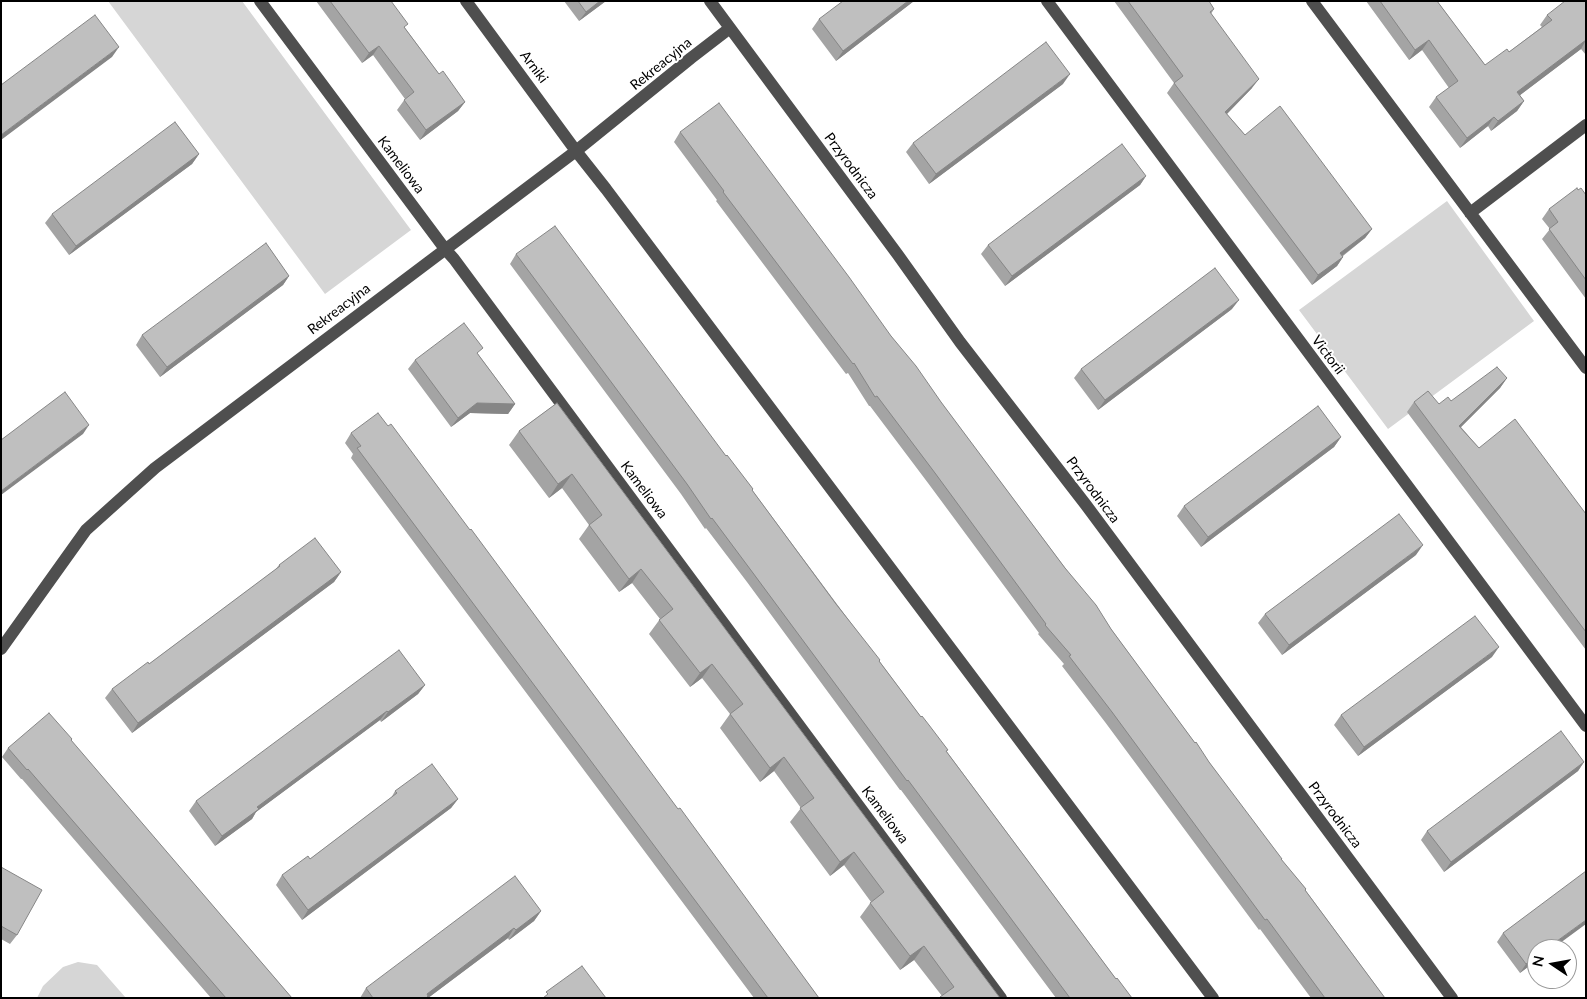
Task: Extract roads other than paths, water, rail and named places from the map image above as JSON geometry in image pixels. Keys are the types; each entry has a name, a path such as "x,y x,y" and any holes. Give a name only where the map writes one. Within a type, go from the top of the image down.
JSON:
{"street":[{"name":"Kameliowa","path":"260,1 510,334 1002,998"},
{"name":"Arniki","path":"466,1 576,152 606,188 1213,998"},
{"name":"Przyrodnicza","path":"710,1 960,342 1086,505 1452,998"},
{"name":"Victorii","path":"1047,1 1586,726"},
{"path":"1312,1 1586,368"},
{"name":"Rekreacyjna","path":"1,649 86,530 148,474 241,402 576,152 730,28"},
{"path":"1470,213 1586,125"}]}
